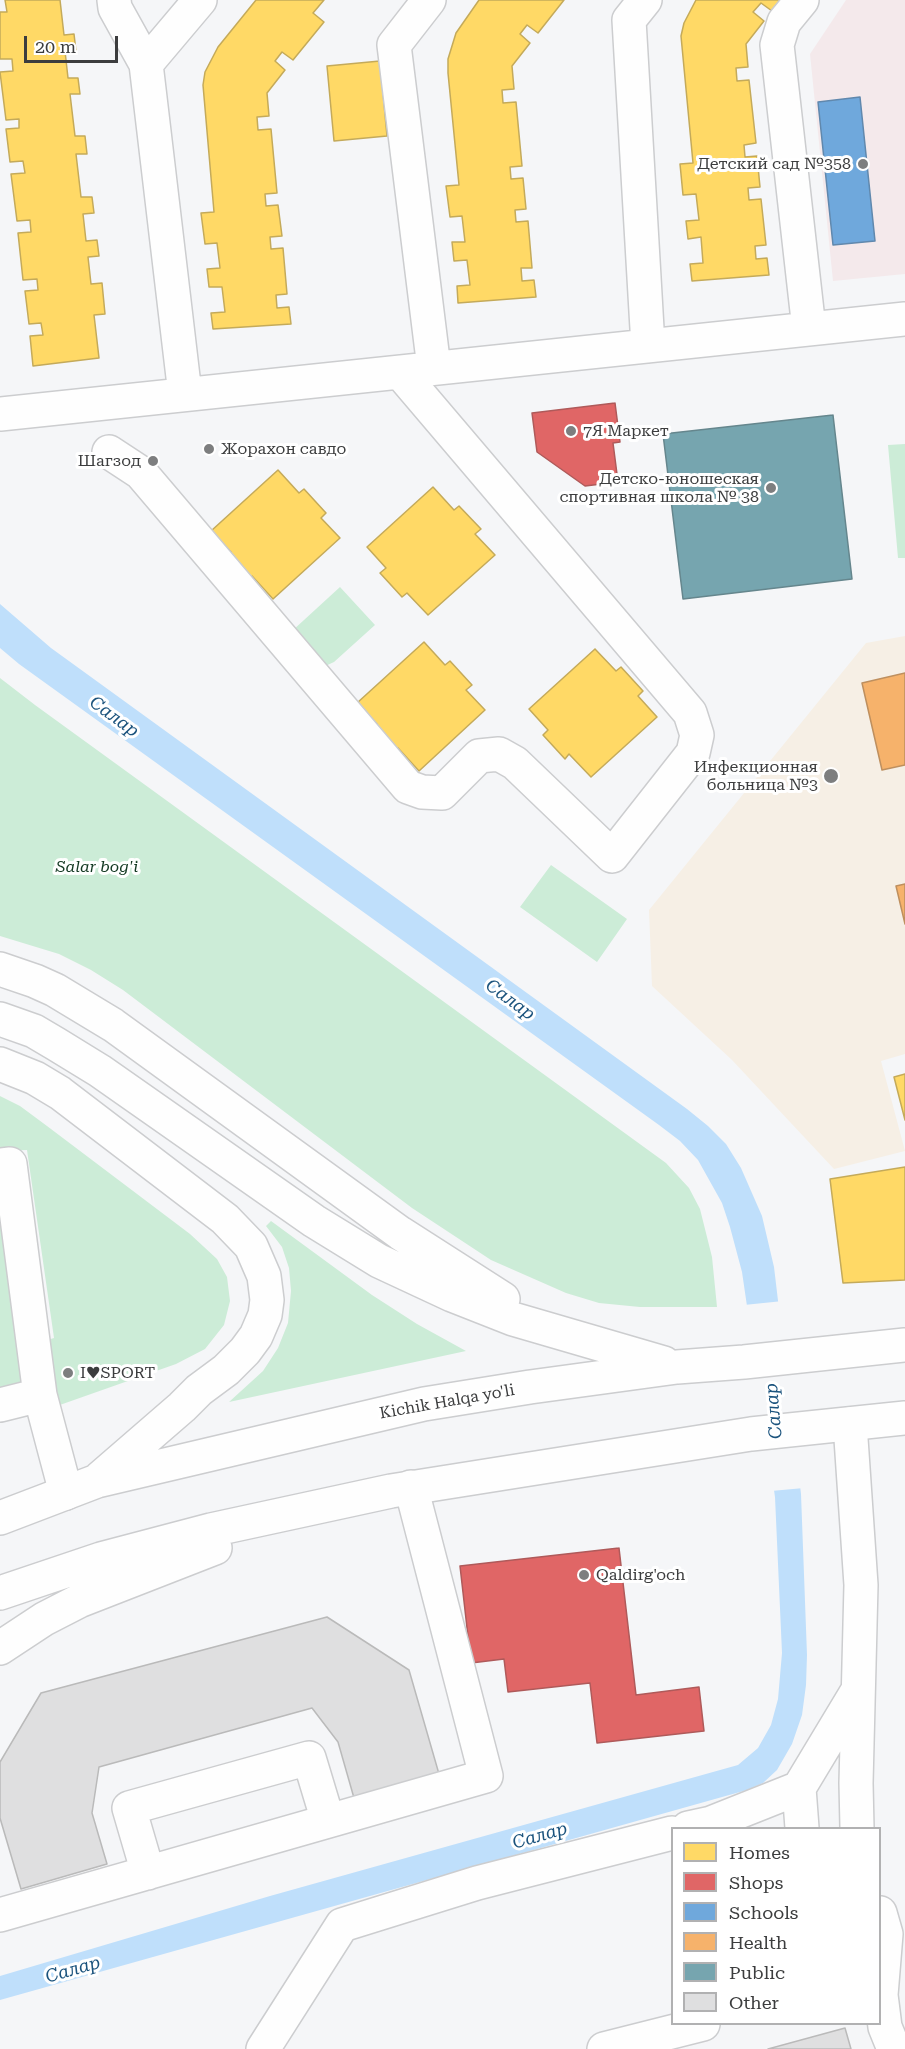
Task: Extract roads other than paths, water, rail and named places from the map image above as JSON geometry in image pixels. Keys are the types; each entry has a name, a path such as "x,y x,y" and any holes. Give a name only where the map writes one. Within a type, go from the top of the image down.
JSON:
{"main road":[{"path":"114,0 146,64 185,394"},
{"path":"146,64 200,0"},
{"path":"429,0 394,45 434,368"},
{"path":"645,0 629,20 648,346"},
{"path":"802,0 784,22 777,45 809,329"},
{"path":"0,414 905,319"},
{"path":"110,452 141,473 408,787 422,792 442,793 479,756 499,754 514,763 612,856 693,753 697,735 690,712 400,372"},
{"path":"0,969 55,990 105,1020 400,1233 487,1290 576,1339"},
{"path":"0,1019 34,1031 100,1071 253,1180 358,1249 412,1278 513,1318 576,1339 677,1367"},
{"path":"0,1064 35,1078 60,1093 225,1219 251,1246 264,1276 267,1300 265,1315 259,1332 245,1351 97,1481"},
{"path":"0,1165 10,1164 40,1395 66,1493"},
{"name":"Kichik Halqa yo'li","path":"0,1518 97,1481 424,1404 677,1367 905,1345"},
{"path":"0,1405 40,1395"},
{"path":"0,1593 101,1559 211,1530 411,1487 751,1434 905,1418"},
{"path":"850,1424 861,1585 856,1827"},
{"path":"0,1915 486,1776 411,1487"},
{"path":"0,1648 35,1624 79,1601 329,1503"},
{"path":"802,1827 799,1788 859,1689"},
{"path":"148,1873 129,1808 309,1758 328,1821"},
{"path":"693,1827 711,1823 799,1788"},
{"path":"263,2049 342,1925 477,1883 671,1833"},
{"path":"881,1988 890,1926"},
{"path":"881,2001 885,2027 894,2049"},
{"path":"604,2049 699,2025"}],"water":[{"name":"Салар","path":"0,604 51,648 687,1109 726,1144 741,1168 762,1216 774,1267 801,1494 806,1685 802,1715 792,1744 777,1770 763,1783 747,1790 0,2000 0,1976 270,1896 738,1765 758,1748 771,1725 778,1699 782,1653 775,1497 742,1272 722,1203 698,1160 680,1141 659,1125 19,664 0,648"}],"place":[{"name":"Детский сад №358","path":"863,164"},
{"name":"7Я Маркет","path":"571,431"},
{"name":"Жорахон савдо","path":"209,449"},
{"name":"Шагзод","path":"153,461"},
{"name":"Детско-юношеская спортивная школа № 38","path":"771,488"},
{"name":"Инфекционная больница №3","path":"831,776"},
{"name":"I♥SPORT","path":"68,1373"},
{"name":"Qaldirg'och","path":"584,1575"}],"park label":[{"name":"Salar bog'i","path":"97,867"}]}
